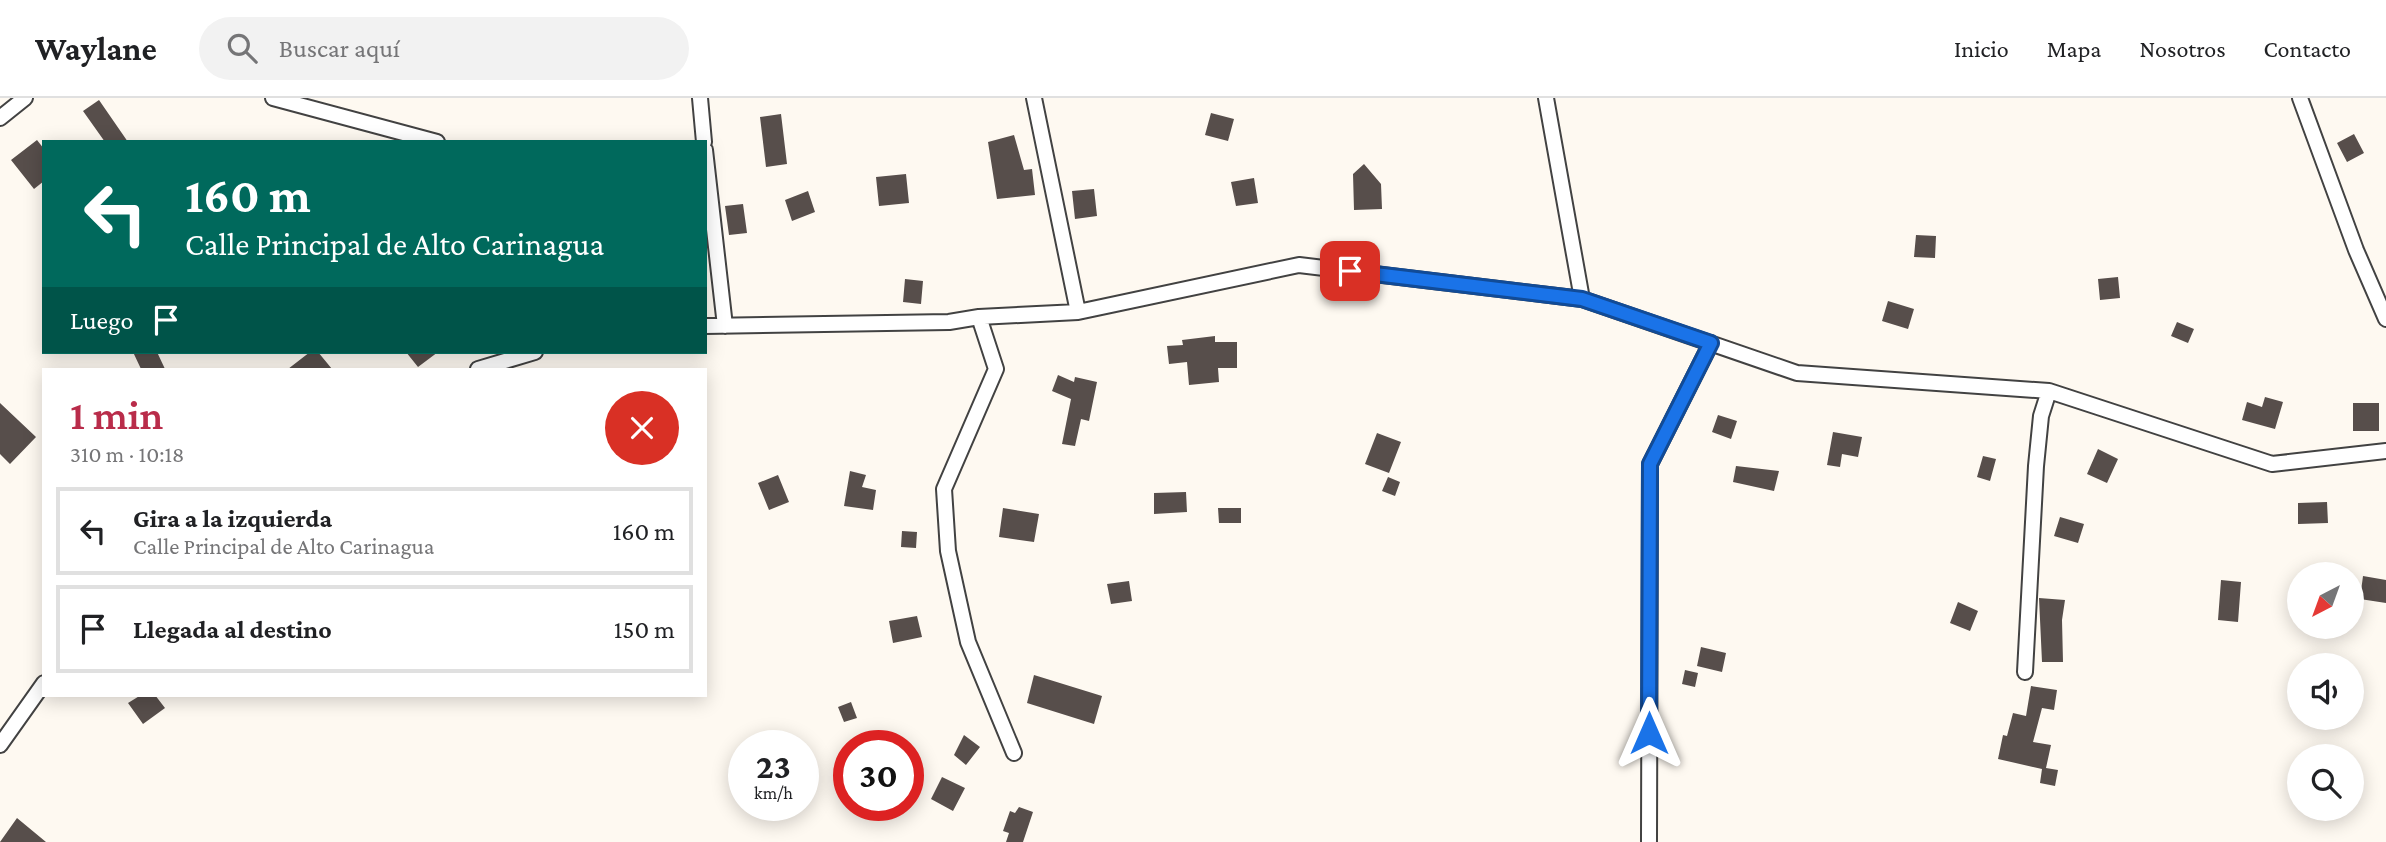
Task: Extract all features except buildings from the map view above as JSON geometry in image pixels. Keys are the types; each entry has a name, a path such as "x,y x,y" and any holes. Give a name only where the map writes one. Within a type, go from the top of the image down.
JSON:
{"street":[{"path":"0,118 25,98"},
{"path":"273,98 430,140"},
{"path":"699,98 704,140"},
{"path":"1034,98 1078,312"},
{"path":"1546,98 1582,299"},
{"path":"2300,98 2356,250 2386,319"},
{"path":"707,169 724,326"},
{"path":"707,326 949,322 979,317 1078,312 1299,265 1582,299 1797,373 2049,391 2272,464 2386,451"},
{"path":"979,317 996,369 944,489 948,551 968,642 1014,752"},
{"path":"1649,841 1650,464 1711,343"},
{"path":"479,368 497,356 516,354"},
{"path":"2025,672 2036,466 2041,416 2049,391"},
{"path":"0,744 42,686"}],"route":[{"path":"1350,271 1582,299 1711,343 1650,464 1649,733"}]}
